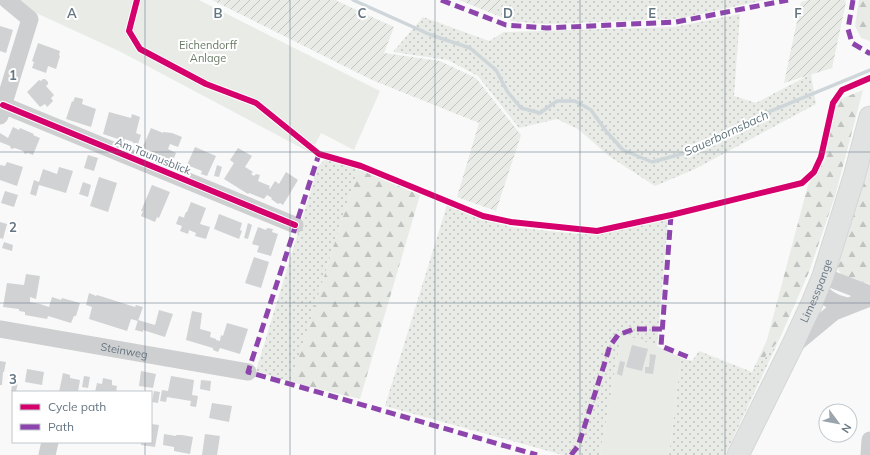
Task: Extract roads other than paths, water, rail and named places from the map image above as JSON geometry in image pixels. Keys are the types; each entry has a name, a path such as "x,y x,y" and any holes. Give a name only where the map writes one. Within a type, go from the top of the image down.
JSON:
{"main road":[{"name":"Limesspange","path":"738,455 792,346 820,282 854,177 870,117"}],"street":[{"path":"2,111 30,20 7,0"},
{"name":"Am Taunusblick","path":"2,111 295,225"},
{"path":"820,282 870,294"},
{"path":"820,282 830,300 837,304 847,306"},
{"path":"792,346 834,312 870,298"},
{"name":"Steinweg","path":"0,329 248,372"},
{"path":"869,455 870,440"},
{"path":"47,455 50,443"}],"waterway":[{"name":"Sauerbornsbach","path":"353,0 431,35 470,48 496,70 507,91 521,108 540,113 557,101 575,101 591,110 606,131 623,150 652,162 685,153 754,118 870,70"}],"park label":[{"name":"Eichendorff Anlage","path":"208,51"}]}
